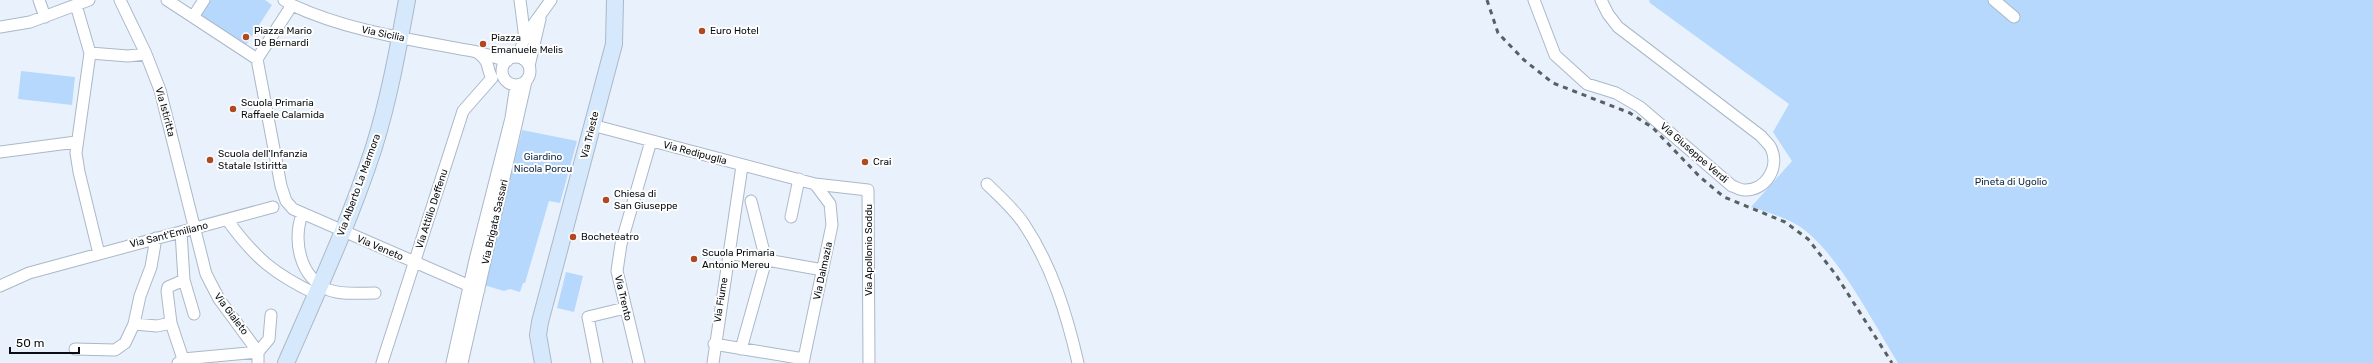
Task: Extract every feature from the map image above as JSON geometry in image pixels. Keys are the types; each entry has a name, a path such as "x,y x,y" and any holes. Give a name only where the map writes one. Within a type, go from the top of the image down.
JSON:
{"street":[{"path":"39,0 45,17"},
{"path":"0,27 30,22 89,0"},
{"name":"Via Istiritta","path":"120,0 146,54 160,90 195,228"},
{"path":"167,0 257,59 288,2"},
{"path":"193,17 204,0"},
{"name":"Via Alberto La Marmora","path":"286,363 343,233 374,147 386,105 408,0"},
{"path":"477,52 485,58 490,66 492,78 516,82 530,74 525,61 525,36 520,0"},
{"path":"525,36 551,0"},
{"name":"Via Trieste","path":"543,363 538,335 540,322 614,44 615,0"},
{"name":"Via Giuseppe Verdi","path":"1534,0 1554,54 1587,84 1616,93 1640,107 1732,186 1744,190 1756,188 1765,183 1770,176 1774,162 1771,149 1761,136 1618,27 1608,14 1601,0"},
{"path":"1994,0 2014,17"},
{"name":"Via Sicilia","path":"288,2 318,17 400,38 477,52 507,60"},
{"path":"76,5 90,53 76,142 79,172 99,254"},
{"path":"525,61 540,17"},
{"path":"90,53 128,56 146,54"},
{"name":"Via Veneto","path":"257,59 280,186 286,201 293,209 343,233 474,288"},
{"path":"516,82 502,72 507,60 525,61"},
{"name":"Via Attilio Deffenu","path":"382,363 463,111 492,78"},
{"name":"Via Brigata Sassari","path":"462,363 474,288 511,118 516,82"},
{"name":"Via Redipuglia","path":"592,125 742,166 815,184"},
{"name":"Via Trento","path":"639,363 617,271 618,256 651,141"},
{"path":"0,152 76,142"},
{"name":"Via Fiume","path":"713,363 714,344 742,166"},
{"path":"791,217 799,179"},
{"name":"Via Dalmazia","path":"804,361 824,270 832,225 830,204 815,184"},
{"name":"Via Apollonio Soddu","path":"815,184 868,190 869,363"},
{"path":"987,184 1009,206 1024,224 1041,253 1061,301 1078,363"},
{"path":"741,349 766,260 751,201"},
{"name":"Via Sant'Emiliano","path":"0,286 29,273 156,238 228,221 273,207"},
{"path":"302,214 297,227 299,251 307,273 318,289"},
{"path":"228,221 255,254 285,279 318,289 375,293"},
{"name":"Via Gialeto","path":"195,228 212,287 258,358"},
{"path":"181,232 184,280 194,314"},
{"path":"75,349 115,350 126,343 134,324 156,238"},
{"path":"728,253 824,270"},
{"path":"184,280 168,287 167,291 171,324 180,361 258,358 269,339 271,315"},
{"name":"Via Brigata Sassari","path":"452,363 474,288"},
{"path":"597,363 588,316 625,308"},
{"path":"134,324 157,326 171,324"},
{"path":"714,344 804,361"}],"green space":[{"path":"211,0 265,0 272,5 246,45 201,15"},
{"name":"Pineta di Ugolio","path":"1649,0 2373,0 2373,363 1898,363 1857,294 1833,259 1820,244 1801,227 1794,223 1751,207 1792,161 1773,132 1789,104 1650,3"},
{"path":"21,71 75,77 72,105 18,99"},
{"name":"Giardino Nicola Porcu","path":"522,130 577,141 560,203 549,201 525,283 523,283 520,292 510,289 504,291 484,285"},
{"path":"566,272 583,276 574,312 557,308"}],"railway":[{"path":"1487,0 1498,33 1524,60 1553,83 1630,113 1653,128 1700,177 1724,197 1785,222 1808,239 1836,275 1892,363"}],"place":[{"name":"Euro Hotel","path":"702,31"},
{"name":"Piazza Mario De Bernardi","path":"246,37"},
{"name":"Piazza Emanuele Melis","path":"483,44"},
{"name":"Scuola Primaria Raffaele Calamida","path":"233,109"},
{"name":"Scuola dell'Infanzia Statale Istiritta","path":"210,160"},
{"name":"Crai","path":"865,162"},
{"name":"Chiesa di San Giuseppe","path":"606,200"},
{"name":"Bocheteatro","path":"573,237"},
{"name":"Scuola Primaria Antonio Mereu","path":"694,259"}]}
